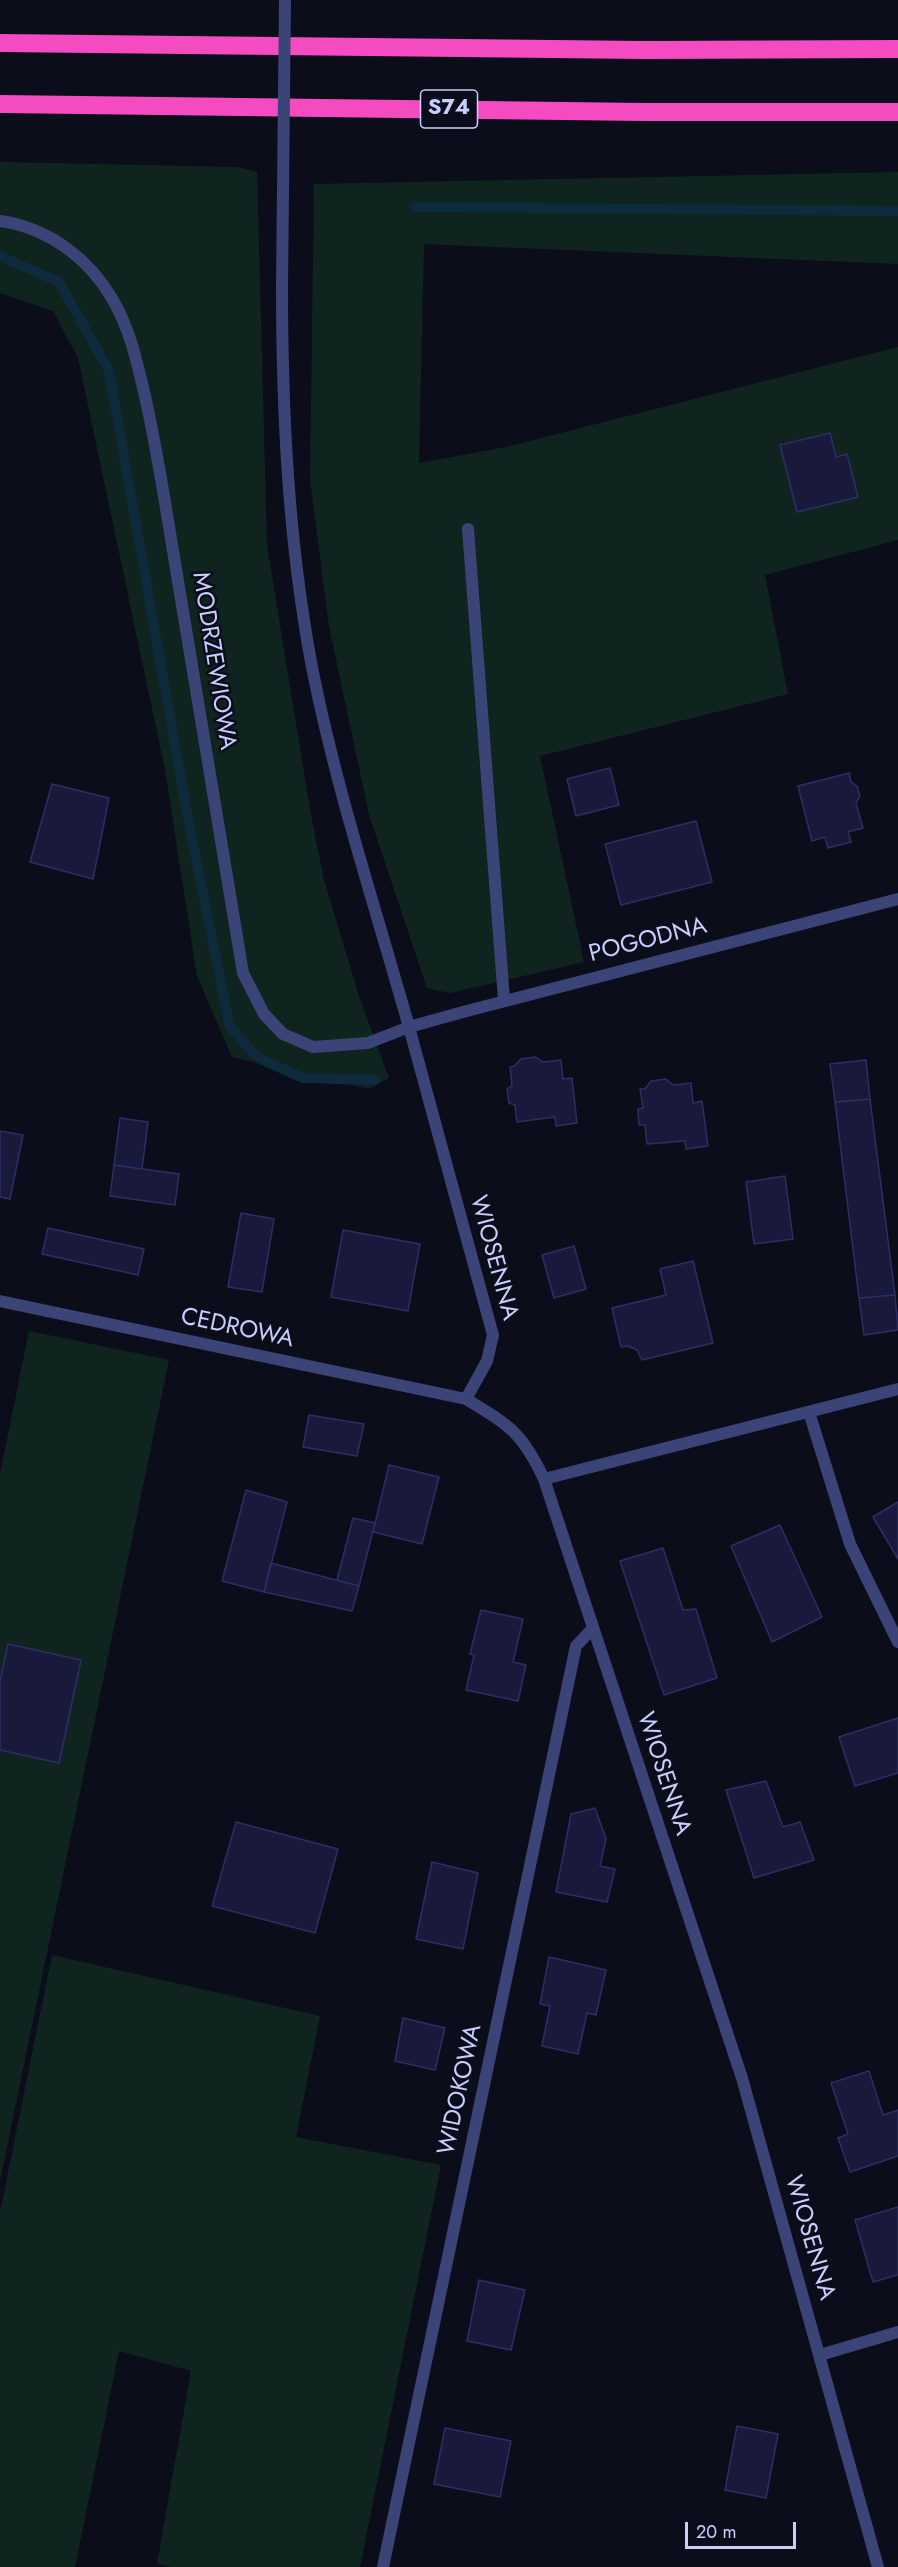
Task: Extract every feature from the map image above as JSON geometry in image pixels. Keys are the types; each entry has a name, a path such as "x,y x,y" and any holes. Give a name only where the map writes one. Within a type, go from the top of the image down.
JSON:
{"highway":[{"path":"0,43 644,50 898,49"},
{"name":"S74","path":"0,104 644,112 898,111"}],"street":[{"name":"WIOSENNA","path":"285,0 282,387 287,487 311,661 341,796 409,1027 493,1335 487,1361 466,1399 510,1426 531,1452 544,1479 742,2078 878,2567"},
{"name":"MODRZEWIOWA","path":"0,221 17,223 41,232 78,257 103,285 114,302 132,341 155,441 243,973 264,1014 283,1034 313,1047 368,1043 409,1027"},
{"path":"468,529 504,1000"},
{"name":"POGODNA","path":"409,1027 504,1000 898,899"},
{"name":"CEDROWA","path":"0,1301 466,1399"},
{"path":"544,1479 898,1389"},
{"path":"809,1412 850,1544 898,1642"},
{"name":"WIDOKOWA","path":"383,2567 576,1646 593,1628"},
{"path":"819,2355 898,2332"}],"green space":[{"path":"0,162 237,167 257,172 267,545 311,815 324,880 359,996 389,1078 369,1089 232,1057 197,976 165,770 78,358 53,311 0,293"},
{"path":"898,172 898,264 424,244 419,463 506,447 898,347 898,540 765,575 788,694 540,756 584,962 450,993 427,988 369,815 329,626 310,480 314,184"},
{"path":"29,1331 169,1360 0,2181 0,1474"},
{"path":"52,1955 320,2016 296,2137 441,2165 360,2567 171,2567 157,2564 191,2371 119,2351 75,2567 0,2567 0,2212"}],"building":[{"path":"830,433 836,457 847,454 858,497 797,512 780,445"},
{"path":"610,768 619,805 576,816 567,779"},
{"path":"849,773 851,782 857,786 860,796 856,803 863,828 848,832 851,842 828,848 825,837 812,841 798,786"},
{"path":"52,784 109,798 93,879 30,862"},
{"path":"696,821 712,882 621,905 605,844"},
{"path":"535,1057 543,1062 561,1060 563,1079 572,1078 577,1123 556,1126 555,1117 517,1122 515,1105 509,1103 507,1089 512,1086 510,1067 521,1059"},
{"path":"866,1060 870,1099 835,1102 830,1064"},
{"path":"666,1079 673,1085 691,1083 693,1103 702,1101 708,1146 686,1149 685,1141 647,1144 645,1125 639,1125 638,1109 643,1108 640,1089 645,1089 651,1081"},
{"path":"870,1099 895,1295 859,1298 835,1102"},
{"path":"120,1118 148,1122 142,1169 114,1165"},
{"path":"0,1131 23,1135 10,1199 0,1197"},
{"path":"114,1165 179,1174 175,1205 110,1196"},
{"path":"785,1176 793,1239 754,1244 746,1182"},
{"path":"241,1213 274,1219 262,1292 228,1287"},
{"path":"48,1228 144,1249 138,1275 42,1254"},
{"path":"343,1230 420,1244 408,1311 331,1297"},
{"path":"574,1246 586,1289 554,1298 542,1255"},
{"path":"693,1261 713,1343 642,1360 637,1350 628,1346 621,1347 612,1308 666,1295 660,1269"},
{"path":"895,1295 898,1330 864,1335 859,1298"},
{"path":"309,1415 364,1424 357,1456 303,1447"},
{"path":"389,1465 439,1477 422,1544 373,1532"},
{"path":"246,1490 287,1502 264,1592 222,1581"},
{"path":"898,1502 898,1559 873,1517"},
{"path":"353,1518 375,1523 359,1586 337,1580"},
{"path":"780,1525 822,1617 772,1642 731,1546"},
{"path":"663,1548 683,1610 696,1609 717,1678 664,1695 620,1561"},
{"path":"271,1563 359,1586 352,1611 264,1592"},
{"path":"481,1610 523,1619 513,1662 526,1665 518,1701 466,1690 474,1655 470,1654"},
{"path":"8,1644 81,1660 59,1763 0,1750 0,1681"},
{"path":"898,1718 898,1773 855,1786 839,1737"},
{"path":"766,1781 783,1827 800,1822 814,1860 754,1878 726,1790"},
{"path":"595,1808 606,1839 600,1866 615,1869 607,1902 556,1892 571,1814"},
{"path":"236,1822 338,1849 315,1933 212,1906"},
{"path":"432,1862 478,1873 463,1949 416,1939"},
{"path":"549,1957 606,1970 596,2015 587,2013 578,2054 542,2046 550,2006 540,2004"},
{"path":"403,2018 445,2028 435,2070 395,2061"},
{"path":"869,2071 883,2115 898,2110 898,2156 850,2172 838,2138 848,2134 831,2083"},
{"path":"898,2207 898,2275 873,2282 855,2220"},
{"path":"479,2280 525,2290 511,2350 467,2341"},
{"path":"737,2426 778,2434 766,2498 725,2490"},
{"path":"445,2428 511,2441 500,2497 434,2484"}],"waterway":[{"path":"415,207 898,211"},
{"path":"0,256 59,282 109,371 187,813 230,1027 258,1058 303,1078 375,1080"}]}
